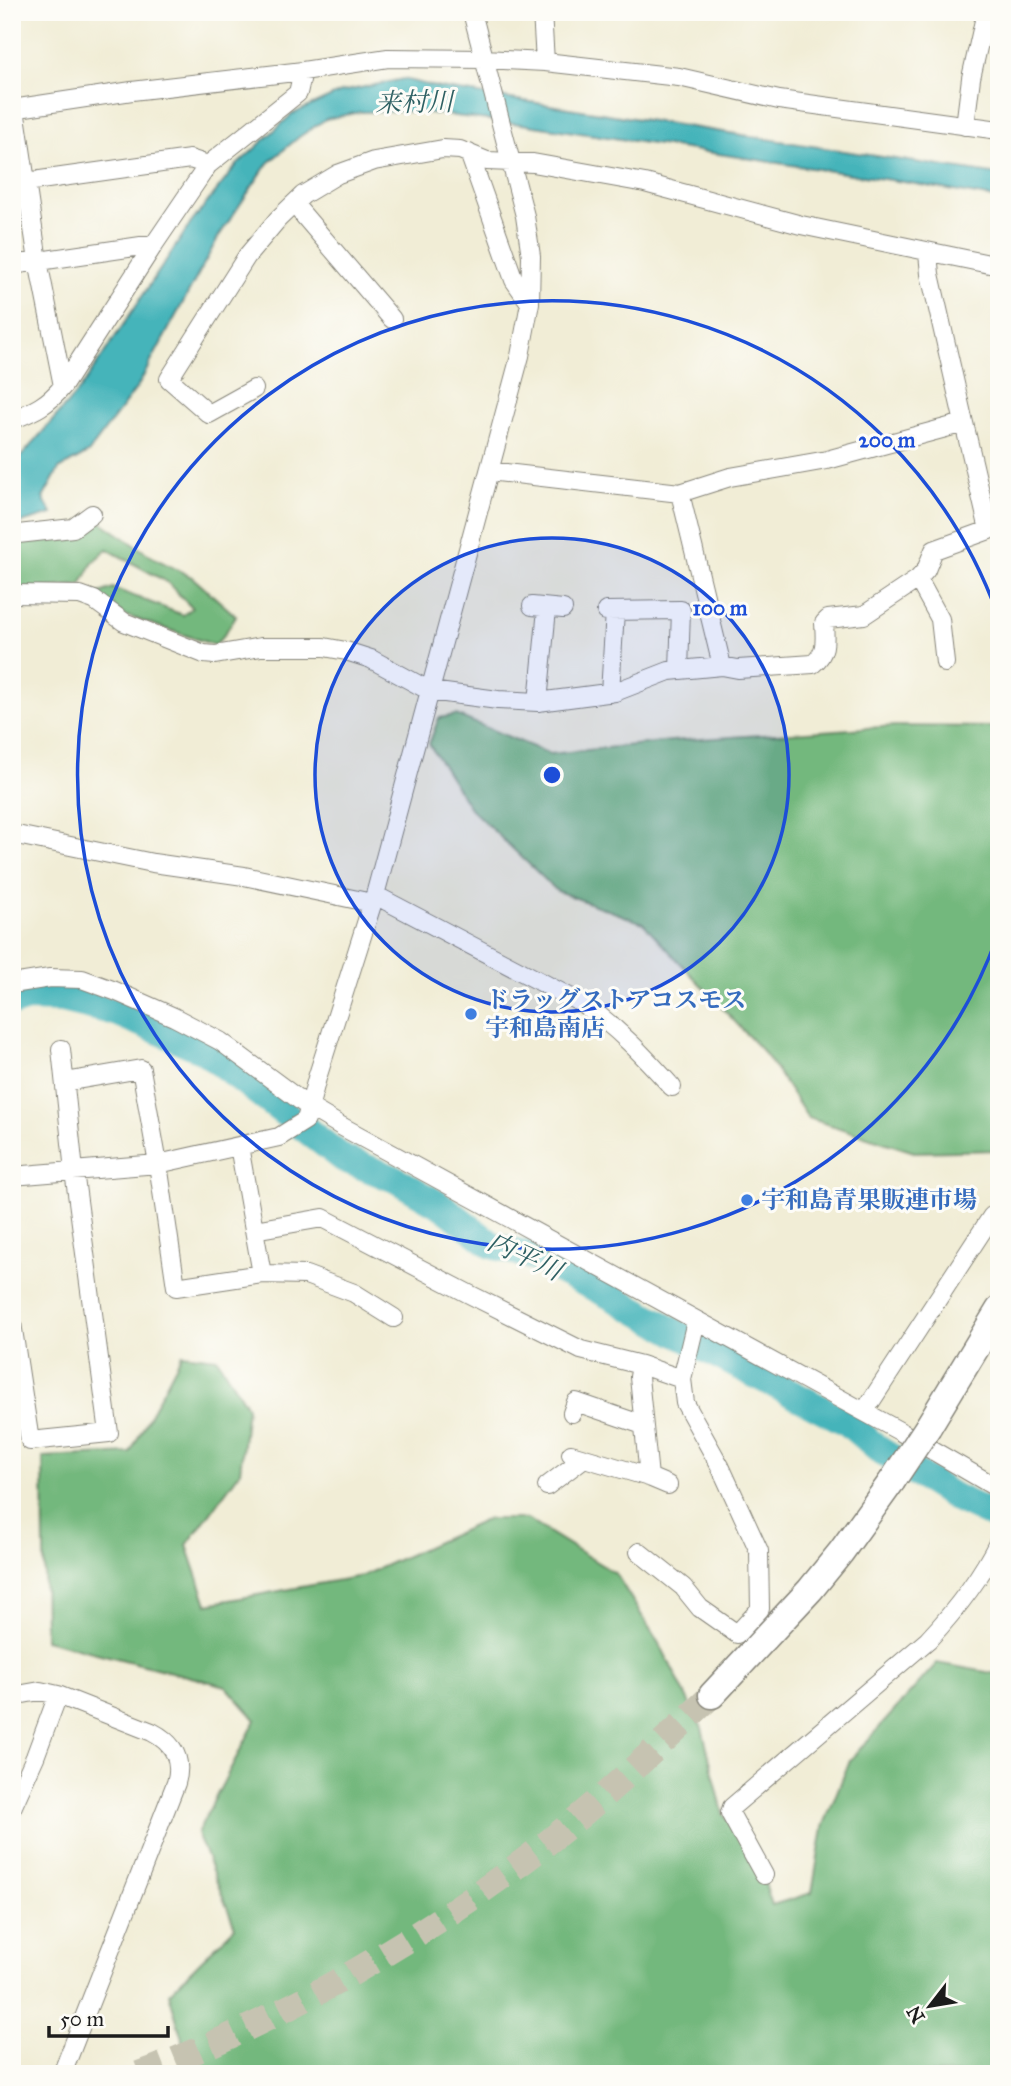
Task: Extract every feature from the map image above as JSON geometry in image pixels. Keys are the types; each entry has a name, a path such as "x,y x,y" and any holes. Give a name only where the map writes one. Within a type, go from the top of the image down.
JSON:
{"highway":[{"path":"712,1696 810,1590 841,1552 928,1427 999,1310"}],"street":[{"path":"12,1176 158,1164 279,1137 308,1113 374,899 520,356 530,303 531,256 525,216 472,12"},
{"path":"542,12 545,62"},
{"path":"965,126 971,78 986,12"},
{"path":"63,386 38,261 14,109 388,58 486,64 545,62 680,77 779,100 999,130"},
{"path":"12,420 36,411 52,400 208,165 298,93 303,71"},
{"path":"254,389 209,414 169,379 247,256 278,219 303,195 338,174 374,160 443,149 460,150 487,161 509,155 533,163 645,183 801,225 999,266"},
{"path":"469,153 514,280 530,303"},
{"path":"26,182 190,159 208,165"},
{"path":"294,204 391,319"},
{"path":"12,265 153,246"},
{"path":"12,594 80,595 94,600 124,622 204,654 215,655 261,647 324,647 371,659 430,691 498,700 538,702 610,693 669,671 722,666 738,669 813,664 821,658 825,646 824,623 828,619 864,615 918,579 926,570 934,550 989,530 930,274 928,253"},
{"path":"489,471 680,494 730,477 827,460 964,423"},
{"path":"680,494 722,666"},
{"path":"12,536 73,528 92,514"},
{"path":"918,579 940,619 945,663"},
{"path":"538,702 547,608"},
{"path":"610,693 610,611 681,610 679,670"},
{"path":"12,834 153,863 374,899 583,1004 607,1020 672,1087"},
{"path":"12,984 50,978 82,979 174,1017 219,1041 308,1113 392,1154 694,1328 864,1412 999,1489"},
{"path":"12,1323 30,1441 109,1433 74,1171 61,1049"},
{"path":"65,1082 141,1069 176,1287 262,1274 306,1275 354,1293 394,1318"},
{"path":"239,1146 262,1274"},
{"path":"864,1412 992,1216"},
{"path":"254,1230 323,1218 581,1350 641,1365 685,1371"},
{"path":"639,1552 683,1587 700,1608 737,1634 760,1609 759,1551 720,1466 685,1403 685,1371 694,1328"},
{"path":"641,1365 639,1377 649,1477"},
{"path":"572,1413 576,1402 643,1425"},
{"path":"547,1486 577,1456 668,1485"},
{"path":"764,1875 730,1813 732,1807 928,1640 982,1572 999,1541"},
{"path":"12,1696 40,1691 58,1695 152,1732 164,1738 173,1748 179,1762 176,1783 62,2074"},
{"path":"12,1808 58,1695"}],"green space":[{"path":"98,520 154,558 192,577 236,616 215,645 124,615 97,594 113,588 183,615 192,608 167,582 107,549 93,562 81,585 27,589 12,585 12,542 69,533"},
{"path":"456,715 550,754 671,741 896,726 995,727 999,724 999,1150 914,1152 808,1118 766,1055 643,923 557,891 470,808 429,744 439,718"},
{"path":"182,1354 217,1358 247,1407 240,1472 187,1545 207,1604 362,1576 488,1519 527,1519 616,1574 663,1650 702,1728 723,1813 761,1871 772,1905 812,1893 823,1827 850,1760 937,1663 998,1674 999,2074 192,2074 169,1993 235,1927 197,1833 256,1720 226,1686 45,1640 43,1457 130,1453"}],"water":[{"name":"来村川","path":"403,79 440,88 999,175 999,199 521,124 414,111 360,112 326,119 268,163 219,236 138,386 88,453 59,469 43,498 52,514 12,526 12,467 81,388 191,223 237,165 292,114 341,92"}],"waterway":[{"name":"内平川","path":"12,1003 27,998 62,999 115,1012 203,1050 344,1159 395,1179 445,1208 492,1245 529,1255 847,1422 878,1449 954,1497 999,1518"}],"tunnel":[{"path":"139,2074 282,2011 372,1961 460,1906 531,1856 584,1812 712,1695"}],"place":[{"name":"ドラッグストアコスモス 宇和島南店","path":"471,1014"},
{"name":"宇和島青果販連市場","path":"747,1200"}]}
